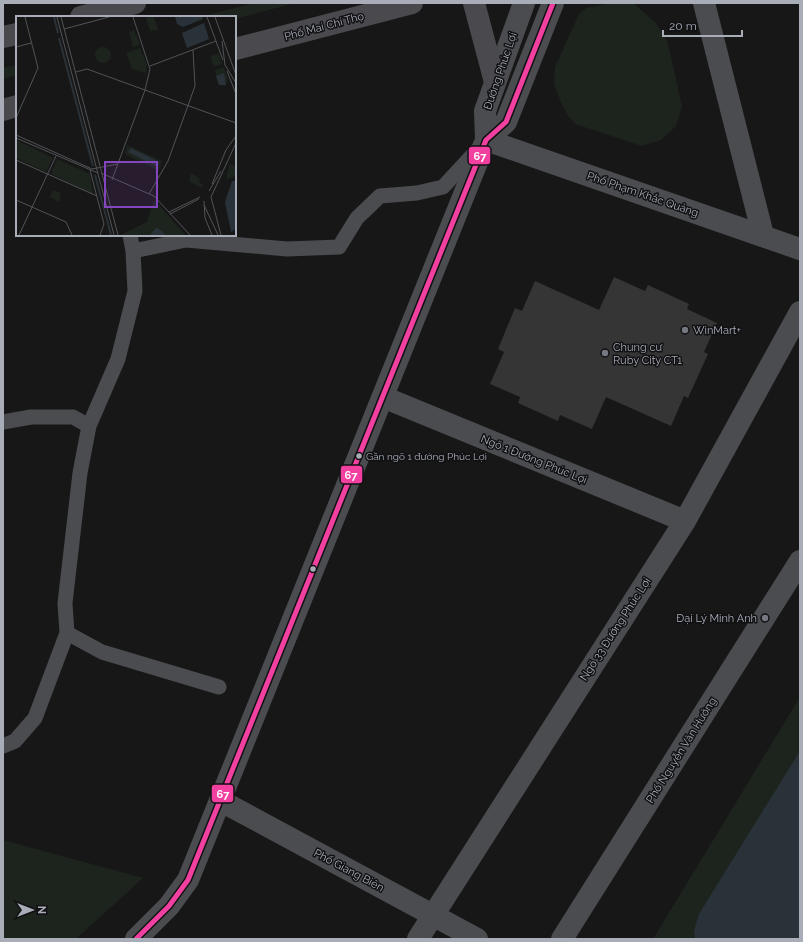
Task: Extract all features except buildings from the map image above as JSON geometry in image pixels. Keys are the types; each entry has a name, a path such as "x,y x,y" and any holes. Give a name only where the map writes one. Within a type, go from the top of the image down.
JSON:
{"main road":[{"path":"85,16 135,3"},
{"name":"Phố Mai Chí Thọ","path":"236,49 412,3"},
{"path":"474,3 495,82"},
{"path":"3,37 16,34"},
{"path":"3,110 16,106"}],"street":[{"name":"Đường Phúc Lợi","path":"136,939 169,906 188,880 221,801 486,140 485,112 524,3"},
{"name":"Đường Phúc Lợi","path":"486,140 506,122 553,3"},
{"path":"704,3 764,235"},
{"name":"Phố Phạm Khắc Quảng","path":"486,140 764,235 800,249"},
{"name":"Ngõ 33 Đường Phúc Lợi","path":"418,939 685,521 800,312"},
{"name":"Ngõ 1 Đường Phúc Lợi","path":"383,398 685,521"},
{"name":"Phố Nguyễn Văn Hưởng","path":"562,939 800,561"},
{"name":"Phố Giang Biên","path":"221,801 477,939"}],"lane":[{"path":"133,251 186,240 287,248 338,247 357,218 380,196 417,193 443,187 486,140"},
{"path":"3,746 16,741 35,718 68,634 65,603 80,473 89,426 118,359 135,291 133,251 130,236"},
{"path":"3,422 31,417 73,417 89,426"},
{"path":"68,634 102,652 219,687"}],"shaded area":[{"path":"254,3 295,3 236,19 236,16 204,16"},
{"path":"611,3 633,3 655,22 663,33 668,44 682,106 676,126 661,140 642,146 575,124 568,116 554,84 555,67 579,14 586,8"},
{"path":"16,65 16,75 3,79 3,68"},
{"path":"800,697 800,939 653,939"},
{"path":"800,751 800,939 695,939 694,931 699,914"},
{"path":"3,840 143,878 76,939 3,939"}],"transit line":[{"name":"67","path":"136,939 169,906 188,880 486,140 506,122 553,3"}],"place":[{"name":"WinMart+","path":"685,330"},
{"name":"Chung cư Ruby City CT1","path":"605,353"},
{"name":"Gần ngõ 1 đường Phúc Lợi","path":"359,456"},
{"name":"Đại Lý Minh Anh","path":"765,618"}]}
